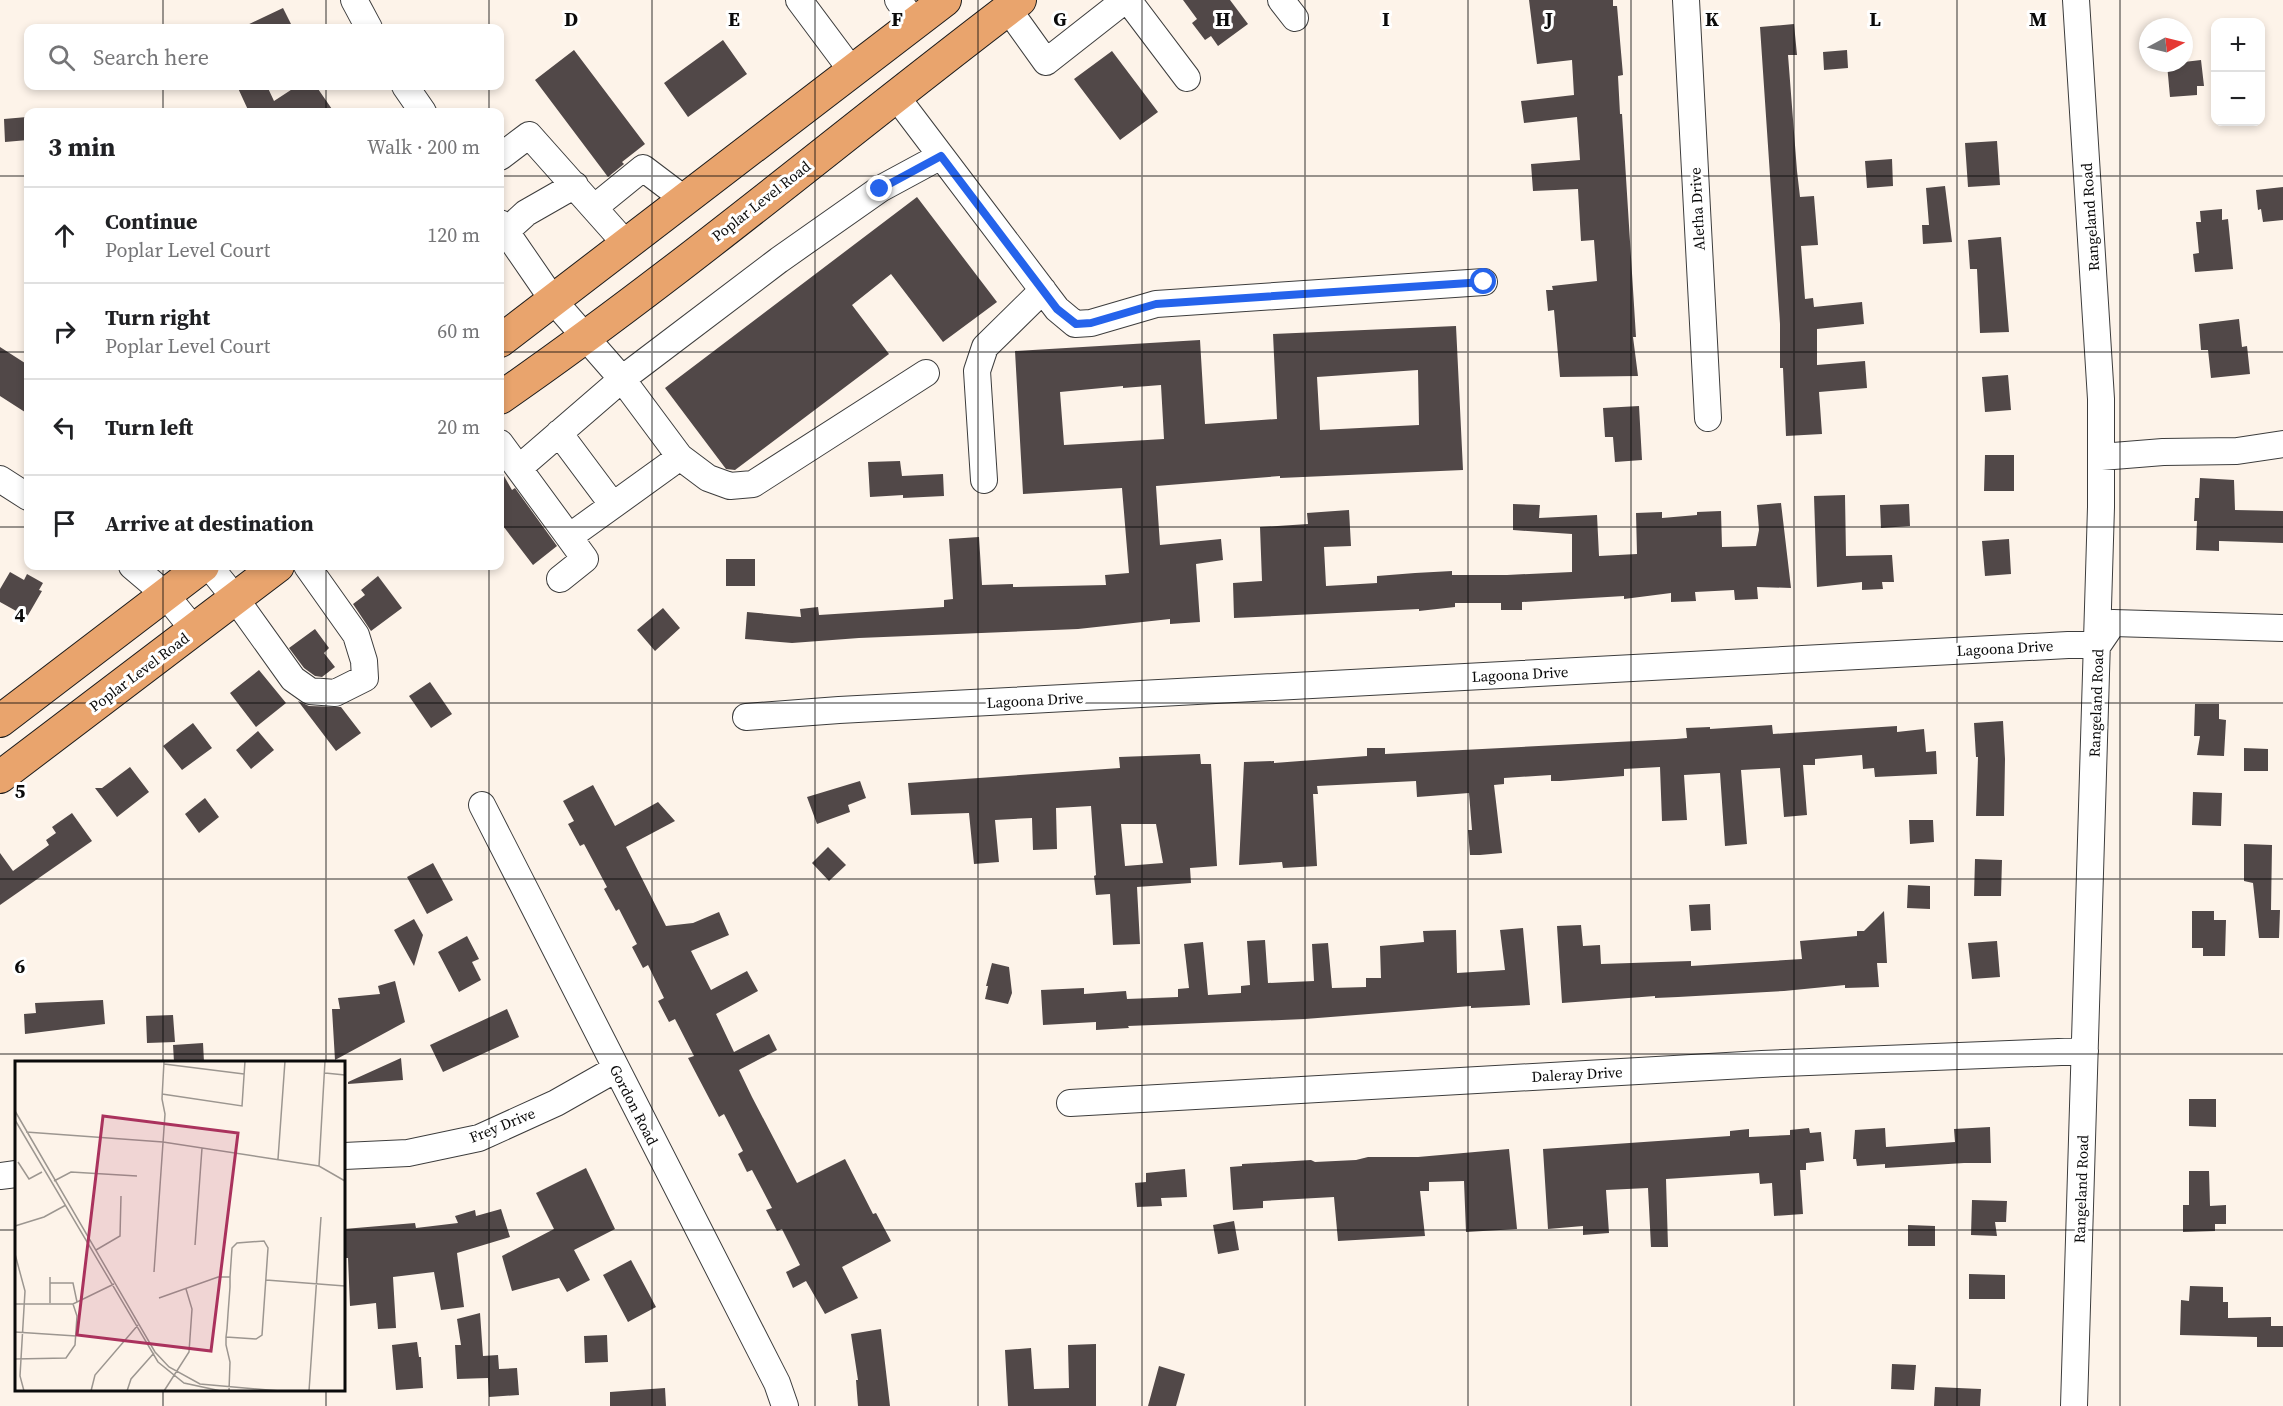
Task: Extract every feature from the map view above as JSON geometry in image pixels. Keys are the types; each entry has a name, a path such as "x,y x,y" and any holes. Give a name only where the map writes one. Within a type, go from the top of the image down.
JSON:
{"main road":[{"path":"504,338 852,70 906,11 945,0"},
{"name":"Poplar Level Road","path":"504,395 588,338 1014,5"},
{"path":"0,721 198,570"},
{"name":"Poplar Level Road","path":"0,777 273,570"}],"street":[{"path":"354,0 367,24"},
{"path":"799,0 852,70"},
{"path":"1014,5 1046,62 1127,0 1187,78"},
{"name":"Aletha Drive","path":"1686,0 1708,418"},
{"name":"Rangeland Road","path":"2074,1406 2098,645 2101,457 2101,399 2076,0"},
{"path":"408,90 420,108"},
{"path":"896,95 1057,309 1076,324 1091,323 1156,304 1484,282"},
{"path":"504,154 529,135 626,244"},
{"path":"519,468 622,379 780,260 880,189 941,156"},
{"path":"595,207 643,168 684,199"},
{"path":"504,226 575,185"},
{"path":"504,230 553,300 622,379 680,457 708,478 730,486 753,484 926,373"},
{"path":"984,480 977,372 985,347 1043,290"},
{"path":"559,433 612,504"},
{"path":"2101,457 2163,452 2237,451 2283,444"},
{"path":"504,451 585,559 560,579"},
{"path":"569,537 680,457"},
{"path":"0,479 24,494"},
{"path":"137,570 165,594 194,630"},
{"path":"212,570 293,679 310,692 335,693 365,678 364,661 356,635 310,570"},
{"path":"2098,645 2113,623 2283,628"},
{"name":"Lagoona Drive","path":"746,717 910,706 2098,645"},
{"name":"Gordon Road","path":"482,805 777,1383 785,1406"},
{"name":"Daleray Drive","path":"1070,1103 1738,1065 2085,1051"},
{"name":"Frey Drive","path":"345,1156 408,1153 479,1138 556,1103 616,1069"},
{"path":"0,1176 15,1174"}],"building":[{"path":"1183,0 1230,0 1248,24 1218,46 1211,36 1205,40 1192,23 1197,19"},
{"path":"1529,0 1613,0 1613,6 1617,6 1623,75 1618,76 1620,114 1622,114 1636,337 1633,337 1638,376 1560,377 1554,310 1548,311 1546,290 1553,290 1552,286 1597,281 1594,240 1581,241 1578,189 1533,191 1531,164 1580,160 1577,117 1524,123 1521,101 1574,95 1572,60 1537,64"},
{"path":"283,8 291,24 249,24"},
{"path":"1794,24 1797,55 1788,55 1797,171 1800,197 1814,196 1818,245 1801,246 1805,299 1813,298 1814,307 1862,302 1864,324 1817,329 1817,365 1865,361 1867,388 1819,392 1822,434 1786,436 1760,27"},
{"path":"723,40 747,74 688,117 664,83"},
{"path":"574,50 645,144 622,162 624,164 608,177 535,80"},
{"path":"1847,50 1848,68 1824,70 1823,52"},
{"path":"1112,51 1158,112 1120,140 1074,79"},
{"path":"2201,60 2204,86 2197,86 2197,95 2170,97 2168,72 2193,72 2193,61"},
{"path":"239,90 269,90 274,101 291,90 319,90 331,108 247,108"},
{"path":"24,117 24,140 5,142 4,119"},
{"path":"1997,141 2000,185 1968,187 1965,143"},
{"path":"1892,159 1893,186 1867,188 1865,161"},
{"path":"1945,186 1952,242 1923,244 1922,225 1929,225 1926,188"},
{"path":"2283,187 2283,220 2263,222 2261,209 2258,210 2256,190"},
{"path":"917,197 997,302 943,342 891,274 852,305 889,354 735,470 726,469 665,388"},
{"path":"2222,209 2222,220 2228,219 2233,269 2195,272 2193,254 2199,253 2196,222 2201,222 2200,211"},
{"path":"2001,237 2009,332 1980,333 1977,269 1970,269 1968,240"},
{"path":"2239,319 2242,347 2247,346 2250,374 2211,378 2208,350 2201,350 2199,324"},
{"path":"1456,326 1463,470 1280,478 1280,476 1156,486 1160,545 1221,539 1223,560 1196,564 1200,622 1170,624 1170,619 1078,629 792,643 745,639 747,612 801,617 800,609 818,607 819,615 944,607 944,600 953,599 949,539 979,537 982,585 1013,584 1013,587 1106,585 1105,575 1129,573 1122,488 1023,494 1015,351 1200,340 1205,424 1277,419 1273,334","holes":["1418,370 1419,425 1320,430 1317,377","1161,385 1164,439 1064,445 1060,392"]},
{"path":"0,347 24,362 24,411 0,396"},
{"path":"2008,375 2011,410 1985,412 1982,377"},
{"path":"1639,406 1642,460 1615,462 1613,437 1605,437 1603,408"},
{"path":"1985,455 2014,455 2014,491 1984,491"},
{"path":"900,461 902,476 943,474 944,496 870,497 868,462"},
{"path":"504,476 512,490 515,488 557,546 533,565 504,527"},
{"path":"2200,478 2234,480 2235,510 2283,511 2283,543 2219,541 2219,551 2196,550 2195,498 2199,498"},
{"path":"1845,495 1846,556 1892,555 1894,582 1882,582 1883,589 1862,590 1862,582 1817,587 1814,496"},
{"path":"1781,503 1791,588 1757,587 1758,599 1735,600 1734,590 1695,592 1696,601 1671,602 1671,593 1624,599 1624,596 1522,602 1522,610 1501,610 1501,603 1455,603 1455,607 1419,611 1419,609 1234,618 1233,583 1262,581 1260,527 1308,524 1307,513 1349,510 1351,546 1324,547 1326,586 1377,583 1377,576 1415,573 1452,571 1452,575 1507,575 1572,572 1572,534 1513,530 1513,504 1540,505 1539,518 1597,515 1599,556 1637,554 1636,513 1662,512 1662,518 1697,515 1697,512 1721,511 1722,547 1756,546 1759,530 1757,505"},
{"path":"1909,504 1910,526 1881,528 1880,505"},
{"path":"2009,539 2011,574 1985,576 1982,541"},
{"path":"726,559 755,559 755,586 726,586"},
{"path":"10,572 24,580 27,574 43,583 39,590 42,591 27,617 0,602 0,589"},
{"path":"378,576 402,608 371,631 353,604 365,595 361,590"},
{"path":"663,608 680,628 655,651 637,630"},
{"path":"315,629 329,648 324,653 335,667 322,677 315,676 304,668 289,648"},
{"path":"259,670 286,703 256,727 230,693"},
{"path":"430,682 452,714 431,728 409,696"},
{"path":"298,701 309,706 341,707 361,733 336,751"},
{"path":"2195,704 2219,704 2219,719 2226,720 2224,756 2197,755 2200,736 2194,736"},
{"path":"2003,721 2004,816 1976,816 1978,757 1976,757 1974,723"},
{"path":"193,723 212,748 182,770 163,746"},
{"path":"1772,725 1773,734 1897,726 1897,732 1924,729 1926,752 1936,751 1937,774 1875,777 1874,768 1863,769 1862,755 1815,759 1815,765 1803,765 1807,815 1784,817 1780,768 1741,770 1747,844 1725,846 1720,773 1684,775 1687,820 1662,821 1660,767 1624,769 1624,776 1560,781 1551,781 1551,775 1504,778 1504,784 1494,785 1502,853 1480,855 1470,855 1468,830 1472,830 1469,793 1417,797 1416,781 1317,786 1318,794 1313,794 1317,866 1283,868 1282,862 1239,865 1244,762 1274,761 1274,763 1367,756 1367,748 1385,748 1385,754 1676,739 1687,738 1686,728 1710,727 1710,729"},
{"path":"258,731 274,750 251,769 236,750"},
{"path":"2244,748 2268,749 2268,771 2244,771"},
{"path":"1200,754 1201,764 1211,764 1217,866 1190,868 1191,883 1137,887 1140,944 1113,945 1110,894 1096,895 1091,806 1056,808 1057,849 1033,850 1032,818 995,820 999,862 974,864 969,813 911,815 908,783 1120,768 1119,757","holes":["1121,824 1156,824 1163,863 1125,866"]},
{"path":"130,767 149,792 117,817 95,788 102,788"},
{"path":"860,781 866,798 848,805 850,812 817,824 807,797"},
{"path":"593,785 615,826 658,802 675,821 626,847 666,926 693,923 719,912 729,935 691,951 711,990 747,971 758,991 716,1014 734,1052 769,1034 777,1050 739,1070 752,1097 797,1183 845,1159 873,1214 876,1213 891,1241 842,1267 858,1298 825,1314 806,1281 793,1288 786,1272 800,1265 782,1229 777,1231 766,1210 772,1208 752,1170 747,1172 738,1154 743,1151 724,1114 719,1117 688,1058 694,1056 675,1019 669,1022 658,1001 664,998 648,965 643,968 632,947 637,944 619,909 616,911 604,889 607,887 584,844 580,846 568,824 574,821 563,801"},
{"path":"2193,792 2222,793 2221,826 2192,825"},
{"path":"205,798 219,817 199,833 185,814"},
{"path":"72,813 92,841 0,905 0,853 13,871 49,845 46,840 56,833 52,827"},
{"path":"1909,820 1933,820 1934,842 1910,844"},
{"path":"2244,844 2272,845 2271,910 2280,910 2279,938 2259,938 2253,883 2244,881"},
{"path":"828,847 846,865 829,881 812,863"},
{"path":"1975,859 2002,860 2001,896 1974,896"},
{"path":"433,863 453,900 427,914 407,877"},
{"path":"1908,885 1930,886 1930,909 1907,908"},
{"path":"1710,904 1711,930 1691,931 1689,905"},
{"path":"1884,911 1887,963 1877,963 1879,987 1845,988 1845,985 1784,991 1655,998 1655,996 1562,1003 1557,926 1581,925 1583,946 1600,945 1601,964 1691,961 1691,966 1802,959 1800,941 1857,936 1857,931 1864,931"},
{"path":"2192,911 2214,911 2214,920 2226,920 2225,956 2203,956 2203,948 2192,948"},
{"path":"414,919 423,935 414,966 394,930"},
{"path":"1523,928 1530,1005 1471,1008 1471,1006 1305,1019 1128,1026 1129,1028 1096,1030 1096,1022 1043,1025 1041,990 1084,988 1084,994 1126,991 1127,999 1178,997 1178,989 1189,988 1184,944 1203,942 1208,995 1241,993 1241,986 1250,985 1247,941 1265,940 1268,983 1314,981 1312,944 1328,943 1332,988 1366,987 1366,978 1381,978 1380,946 1424,942 1423,931 1456,930 1457,973 1505,970 1500,930"},
{"path":"467,936 479,959 472,962 481,980 459,992 438,952"},
{"path":"1997,941 2000,977 1972,979 1968,943"},
{"path":"992,963 1009,967 1012,993 1008,1004 985,999"},
{"path":"395,981 405,1022 335,1060 332,1009 340,1009 338,998 380,994 378,986"},
{"path":"103,1000 105,1024 25,1034 24,1014 36,1013 35,1003"},
{"path":"507,1009 519,1037 443,1072 430,1045"},
{"path":"173,1015 175,1042 147,1043 146,1016"},
{"path":"203,1043 204,1061 174,1061 173,1045"},
{"path":"401,1058 403,1080 348,1084 348,1082"},
{"path":"2189,1099 2216,1099 2216,1127 2189,1126"},
{"path":"1990,1127 1991,1163 1885,1168 1885,1164 1857,1166 1856,1159 1853,1159 1855,1130 1885,1128 1886,1147 1955,1142 1954,1129"},
{"path":"1809,1128 1810,1133 1821,1132 1824,1161 1806,1163 1806,1170 1800,1170 1803,1214 1774,1216 1772,1183 1760,1184 1759,1173 1666,1179 1668,1247 1651,1247 1648,1188 1606,1190 1609,1233 1583,1235 1583,1226 1548,1229 1543,1149 1730,1136 1730,1131 1749,1129 1749,1137 1790,1135 1790,1130"},
{"path":"1509,1149 1517,1229 1466,1232 1464,1181 1429,1182 1429,1191 1420,1191 1425,1236 1338,1241 1334,1197 1263,1201 1263,1208 1233,1210 1230,1167 1242,1166 1242,1164 1356,1160 1368,1157 1418,1157"},
{"path":"586,1168 615,1229 574,1250 590,1280 567,1292 559,1278 512,1291 502,1256 554,1229 536,1193"},
{"path":"1185,1169 1187,1197 1161,1198 1162,1206 1137,1207 1135,1183 1146,1182 1146,1173"},
{"path":"2189,1171 2209,1171 2210,1206 2226,1205 2226,1224 2215,1224 2215,1231 2183,1232 2183,1205 2189,1205"},
{"path":"1972,1200 2007,1201 2006,1222 1995,1222 1997,1236 1971,1235"},
{"path":"501,1209 510,1237 457,1253 464,1307 441,1310 434,1272 393,1277 396,1328 378,1329 376,1303 350,1306 348,1258 345,1258 345,1229 415,1223 416,1228 458,1223 455,1216 475,1210 476,1216"},
{"path":"1234,1221 1239,1250 1218,1254 1213,1225"},
{"path":"1908,1225 1935,1226 1935,1246 1908,1246"},
{"path":"631,1260 656,1307 628,1322 603,1275"},
{"path":"1969,1274 2005,1275 2005,1299 1969,1299"},
{"path":"2190,1286 2223,1287 2223,1302 2228,1302 2228,1318 2271,1317 2271,1326 2283,1326 2283,1347 2257,1347 2257,1337 2180,1335 2181,1300 2189,1301"},
{"path":"480,1313 483,1356 498,1355 499,1369 517,1368 519,1395 489,1397 488,1378 457,1379 455,1345 461,1345 457,1319"},
{"path":"881,1329 890,1406 858,1406 856,1380 858,1380 851,1334"},
{"path":"607,1335 608,1362 585,1363 584,1336"},
{"path":"417,1342 419,1357 421,1357 423,1388 396,1390 392,1345"},
{"path":"1096,1344 1096,1406 1008,1406 1005,1350 1031,1348 1034,1389 1069,1388 1068,1345"},
{"path":"1892,1364 1916,1365 1914,1390 1891,1389"},
{"path":"1159,1366 1185,1374 1176,1406 1148,1406"},
{"path":"1935,1387 1981,1389 1980,1406 1934,1406"},
{"path":"665,1388 666,1406 610,1406 610,1392"}],"route":[{"path":"880,189 941,156 1057,309 1076,324 1091,323 1156,304 1484,282"}]}
